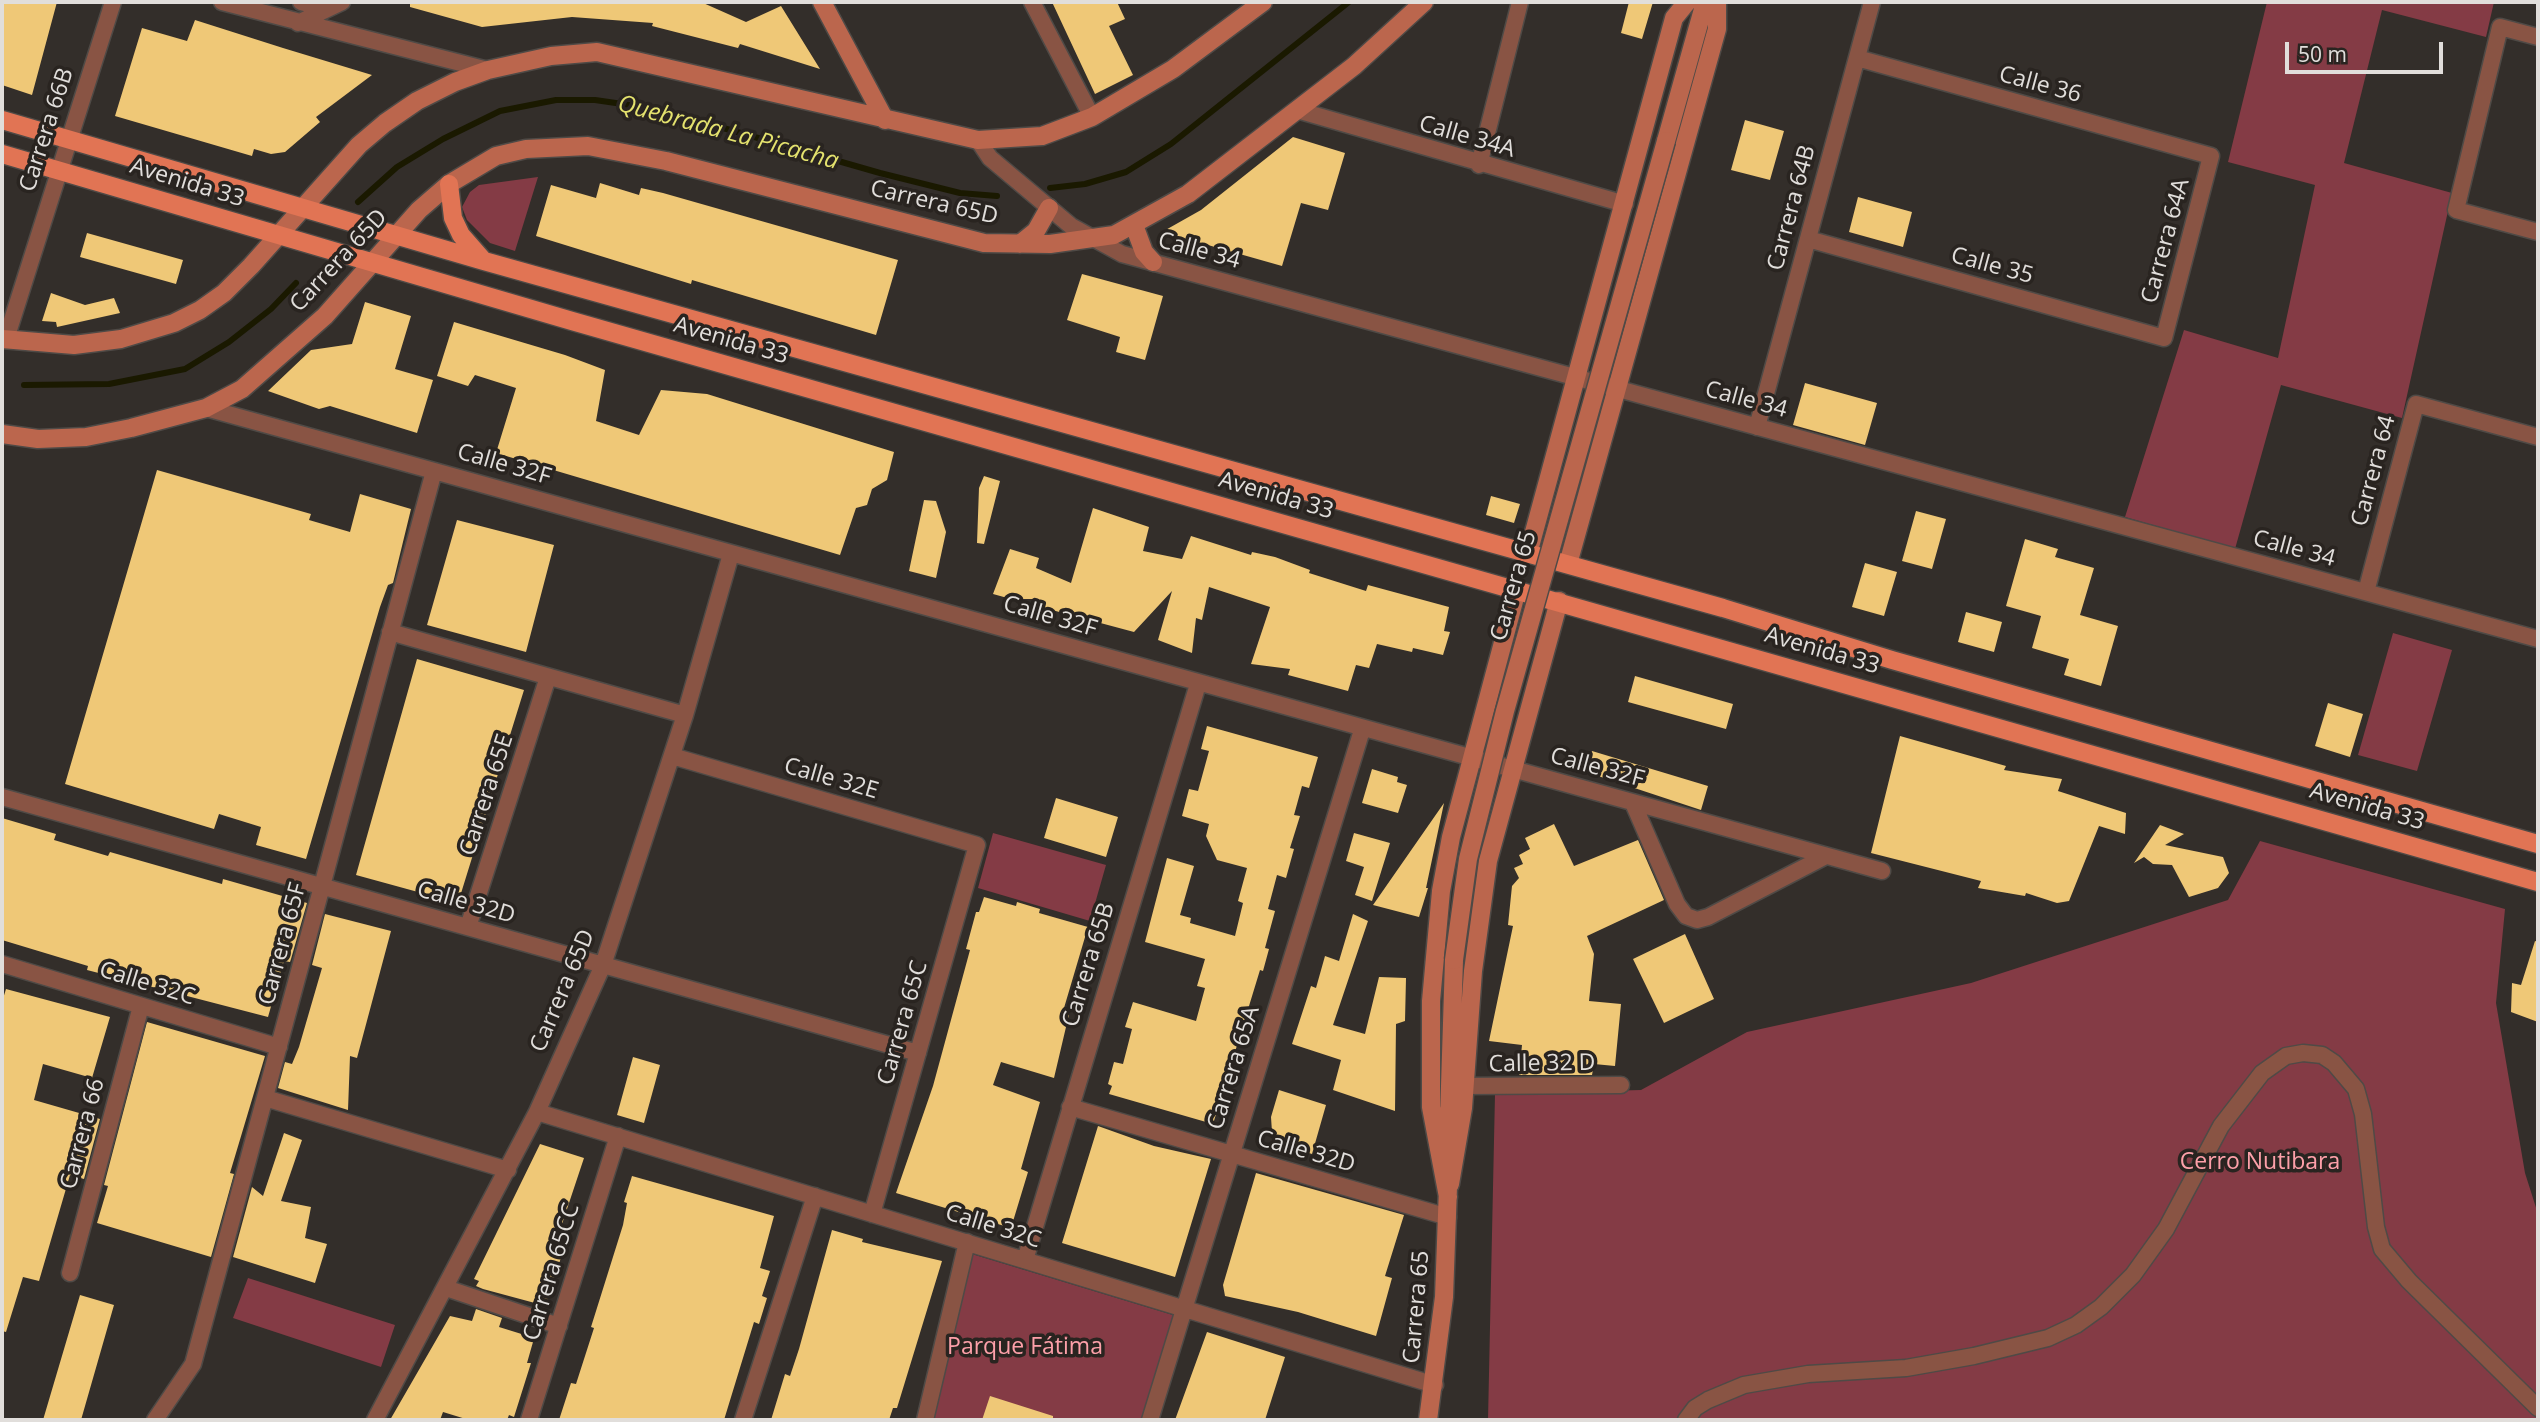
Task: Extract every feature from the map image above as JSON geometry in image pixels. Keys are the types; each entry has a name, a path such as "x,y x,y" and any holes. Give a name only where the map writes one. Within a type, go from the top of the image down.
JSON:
{"main road":[{"name":"Avenida 33","path":"2,120 396,236 1568,564 2538,844"},
{"name":"Avenida 33","path":"2,154 279,236 2538,882"},
{"path":"449,184 451,209 461,234 484,261"}],"street":[{"name":"Carrera 66B","path":"3,343 113,2"},
{"path":"222,2 488,70"},
{"path":"301,2 327,9"},
{"path":"299,23 342,2"},
{"path":"822,2 885,120"},
{"path":"1032,2 1092,117"},
{"name":"Carrera 65D","path":"2,434 38,439 86,437 171,419 206,408 242,389 325,316 371,262 449,184 496,156 557,145 588,146 717,173 944,235 984,243 1020,244 1089,239 1114,234 1188,194 1354,66 1424,2"},
{"path":"1479,164 1520,2"},
{"name":"Carrera 65","path":"1528,554 1675,18 1687,2"},
{"name":"Carrera 65","path":"1428,1420 1435,1385 1444,1297 1454,960 1468,859 1505,711 1705,2"},
{"name":"Carrera 65","path":"1568,564 1717,29 1717,2"},
{"name":"Carrera 64B","path":"1757,427 1872,2"},
{"path":"3,343 74,345 121,339 174,323 224,293 279,236 359,145 386,123 436,91 488,70 551,56 597,52 701,73 885,120 978,140 1042,136 1092,117 1173,69 1259,3"},
{"path":"2538,37 2500,27 2456,210 2538,232"},
{"name":"Calle 36","path":"1857,58 2211,156"},
{"name":"Calle 34A","path":"1297,110 1625,204"},
{"name":"Calle 34","path":"978,140 990,158 1049,208 1089,239 1122,254 2538,639"},
{"name":"Carrera 64A","path":"2164,338 2211,156"},
{"path":"1020,244 1036,231 1049,208"},
{"path":"1134,225 1144,252 1153,262"},
{"name":"Calle 35","path":"1808,239 2164,338"},
{"name":"Carrera 64","path":"2366,592 2416,404 2538,437"},
{"name":"Calle 32F","path":"206,408 1362,730 1882,871"},
{"name":"Carrera 65F","path":"155,1420 193,1364 434,471"},
{"name":"Carrera 65D","path":"375,1420 508,1170 603,965 685,715 731,554"},
{"name":"Carrera 65","path":"1448,1197 1431,1107 1431,1001 1441,891 1471,759 1517,590"},
{"name":"Carrera 65","path":"1448,1197 1464,1086 1473,971 1488,861 1559,601"},
{"path":"390,632 685,715"},
{"name":"Carrera 65E","path":"468,928 548,677"},
{"name":"Carrera 65B","path":"1024,1260 1198,684"},
{"name":"Carrera 65A","path":"1150,1420 1362,730"},
{"name":"Calle 32E","path":"672,756 977,845"},
{"name":"Calle 32D","path":"2,797 918,1053"},
{"path":"1633,803 1677,904 1686,916 1697,920 1826,856"},
{"name":"Carrera 65C","path":"872,1214 977,845"},
{"name":"Calle 32C","path":"2,964 279,1047"},
{"name":"Carrera 66","path":"70,1273 141,1006"},
{"path":"1686,1420 1702,1404 1744,1385 1808,1374 1906,1368 1974,1356 2049,1338 2076,1325 2101,1307 2133,1275 2166,1230 2221,1126 2262,1073 2286,1056 2303,1053 2322,1055 2334,1063 2356,1089 2363,1114 2376,1227 2382,1249 2409,1281 2538,1408"},
{"name":"Calle 32 D","path":"1464,1086 1621,1086"},
{"path":"265,1098 508,1170"},
{"name":"Calle 32D","path":"1070,1107 1448,1217"},
{"name":"Calle 32C","path":"537,1112 1435,1385"},
{"name":"Carrera 65CC","path":"529,1420 618,1136"},
{"path":"743,1420 815,1196"},
{"path":"925,1420 967,1242"},
{"path":"446,1288 559,1326"}],"green space":[{"path":"2267,2 2494,2 2486,37 2382,10 2344,163 2452,193 2402,418 2281,385 2235,549 2125,517 2184,330 2278,358 2315,185 2228,162"},
{"path":"538,177 515,251 490,243 467,220 462,207 470,192 479,185"},
{"path":"2393,633 2452,650 2417,771 2358,755"},
{"path":"993,833 1106,865 1090,921 978,888"},
{"name":"Cerro Nutibara","path":"2260,841 2505,909 2496,1003 2525,1173 2538,1214 2538,1420 1488,1420 1495,1094 1641,1090 1747,1032 1971,983 2228,900"},
{"name":"Parque Fátima","path":"972,1254 1173,1315 1142,1420 932,1420"},
{"path":"248,1278 395,1325 381,1367 233,1318"}],"building":[{"path":"2,2 57,2 32,95 2,85"},
{"path":"410,2 701,2 746,22 781,6 820,69 740,44 738,48 652,26 653,23 572,17 482,27 410,7"},
{"path":"1052,2 1117,2 1125,19 1109,26 1133,75 1095,94"},
{"path":"1629,2 1653,2 1642,39 1621,33"},
{"path":"195,20 372,75 316,117 320,122 285,152 271,154 254,149 252,156 115,116 142,28 187,41"},
{"path":"1745,120 1784,131 1770,180 1731,170"},
{"path":"1293,137 1345,153 1328,210 1301,203 1282,266 1162,232 1201,210"},
{"path":"600,183 639,195 641,188 663,193 898,260 876,335 692,280 691,284 536,236 551,185 596,198"},
{"path":"1858,197 1912,212 1903,247 1849,232"},
{"path":"87,233 183,260 176,284 80,257"},
{"path":"1082,274 1163,296 1145,360 1116,352 1120,337 1067,320"},
{"path":"51,293 85,305 114,298 120,313 57,327 56,322 42,321"},
{"path":"365,302 411,316 395,369 433,380 417,433 330,406 319,409 268,391 311,350 352,344"},
{"path":"454,322 565,355 605,370 596,421 639,435 661,390 707,394 894,452 887,480 872,489 867,505 856,508 840,555 496,453 516,388 475,375 468,386 437,376"},
{"path":"1805,383 1877,403 1865,445 1793,425"},
{"path":"157,470 311,514 309,520 350,532 360,494 411,509 393,583 388,585 380,607 306,859 256,845 261,827 219,814 214,829 65,784"},
{"path":"984,476 1000,481 984,544 977,543 979,488"},
{"path":"1491,496 1520,504 1514,523 1486,515"},
{"path":"924,500 936,501 946,532 936,578 909,571"},
{"path":"1093,508 1149,527 1143,551 1182,559 1191,536 1251,555 1252,552 1275,557 1310,570 1309,573 1366,591 1368,585 1449,607 1444,631 1450,632 1443,655 1413,648 1412,652 1377,644 1369,668 1356,665 1348,691 1288,675 1290,669 1251,664 1270,607 1209,587 1202,620 1196,618 1192,653 1158,640 1172,591 1134,632 1037,606 1039,599 1011,599 993,594 1010,549 1039,558 1036,568 1071,583"},
{"path":"1916,511 1946,519 1932,569 1902,561"},
{"path":"457,520 554,545 526,652 427,625"},
{"path":"2025,539 2058,549 2055,557 2094,568 2080,615 2118,626 2101,686 2064,675 2069,659 2032,648 2041,616 2006,606"},
{"path":"1865,563 1897,572 1884,616 1852,607"},
{"path":"1966,612 2002,622 1994,652 1958,642"},
{"path":"417,659 524,690 458,903 356,875"},
{"path":"1635,676 1733,704 1726,729 1628,702"},
{"path":"2328,703 2363,714 2350,757 2315,746"},
{"path":"1207,726 1318,757 1309,788 1302,786 1294,815 1300,816 1290,848 1294,849 1286,878 1277,875 1268,909 1275,911 1265,948 1269,949 1263,971 1260,970 1213,1124 1109,1094 1112,1086 1108,1084 1114,1062 1123,1064 1132,1029 1125,1027 1133,1002 1196,1021 1205,988 1197,986 1205,959 1145,942 1167,858 1194,866 1180,915 1191,918 1190,923 1235,936 1243,903 1238,901 1247,868 1217,860 1206,836 1209,824 1182,816 1189,789 1198,791 1209,751 1201,749"},
{"path":"1900,736 2006,766 2004,770 2062,779 2058,791 2126,813 2125,834 2099,826 2069,901 2057,903 2026,893 2025,896 1978,888 1981,881 1871,853"},
{"path":"1592,751 1708,786 1701,810 1586,772"},
{"path":"1372,769 1398,777 1397,782 1407,785 1398,813 1362,803"},
{"path":"1056,798 1118,817 1106,857 1044,838"},
{"path":"1444,803 1428,888 1419,917 1373,905"},
{"path":"2,818 56,834 54,840 108,856 110,852 222,884 223,879 307,903 290,962 284,961 268,1017 87,970 88,966 2,940"},
{"path":"1554,824 1574,866 1638,840 1664,900 1587,936 1594,954 1589,1001 1621,1004 1615,1066 1594,1064 1592,1075 1519,1075 1522,1045 1489,1041 1513,926 1508,925 1512,886 1519,878 1514,868 1523,864 1519,855 1530,849 1525,838"},
{"path":"2160,825 2184,834 2165,845 2223,857 2229,873 2218,888 2189,897 2172,865 2153,864 2144,857 2134,863"},
{"path":"1354,833 1390,843 1372,901 1355,895 1364,867 1346,861"},
{"path":"984,897 1016,906 1017,902 1040,909 1039,913 1088,927 1064,1008 1070,1010 1054,1078 1001,1062 993,1085 1040,1102 1021,1169 1028,1172 1011,1228 896,1193 933,1086 970,950 966,949 976,912 979,912"},
{"path":"325,914 391,931 357,1058 350,1056 348,1110 278,1088 285,1062 292,1064 299,1047 322,968 312,965"},
{"path":"1353,914 1368,921 1333,1025 1365,1034 1379,977 1406,978 1405,1021 1396,1024 1395,1111 1333,1090 1341,1060 1292,1044 1311,986 1316,988 1325,956 1339,961"},
{"path":"1685,934 1714,999 1664,1023 1633,959"},
{"path":"2535,941 2538,942 2538,1022 2511,1012 2512,983 2521,985"},
{"path":"6,989 110,1017 92,1078 43,1064 34,1100 100,1119 84,1179 70,1175 39,1281 23,1277 6,1332 2,1331 2,1002"},
{"path":"147,1022 265,1056 230,1173 234,1174 211,1257 97,1223 108,1186 104,1185"},
{"path":"633,1057 660,1065 644,1123 617,1115"},
{"path":"1279,1090 1326,1105 1312,1154 1286,1146 1272,1132 1271,1117"},
{"path":"1098,1126 1154,1146 1211,1159 1175,1277 1062,1243"},
{"path":"284,1133 302,1140 281,1201 311,1207 305,1238 327,1244 315,1283 233,1257 252,1187 263,1196"},
{"path":"540,1144 584,1158 562,1224 563,1251 546,1306 483,1289 476,1286 479,1281 474,1279"},
{"path":"1256,1173 1404,1215 1385,1276 1392,1278 1376,1336 1298,1312 1225,1296 1223,1285"},
{"path":"632,1176 774,1216 760,1268 770,1271 762,1296 767,1298 759,1324 754,1322 724,1420 559,1420 571,1383 576,1384 594,1328 591,1327 623,1225 627,1203 624,1202"},
{"path":"832,1230 863,1239 862,1242 942,1261 897,1408 893,1408 889,1420 771,1420 785,1374 790,1376 799,1349"},
{"path":"80,1295 114,1305 81,1420 43,1420"},
{"path":"476,1309 502,1318 499,1327 528,1336 533,1342 527,1363 531,1363 514,1417 509,1415 507,1420 469,1420 443,1412 440,1420 390,1420 450,1316 472,1321"},
{"path":"1207,1332 1285,1357 1265,1420 1175,1420"},
{"path":"990,1396 1053,1416 1053,1420 982,1420"}],"waterway":[{"name":"Quebrada La Picacha","path":"1050,188 1085,184 1126,172 1171,144 1349,2"},
{"name":"Quebrada La Picacha","path":"358,202 397,167 443,139 500,111 556,100 595,100 657,109 880,173 960,193 997,196"},
{"name":"Quebrada La Picacha","path":"24,385 109,384 185,369 229,342 271,309 296,283"}]}
